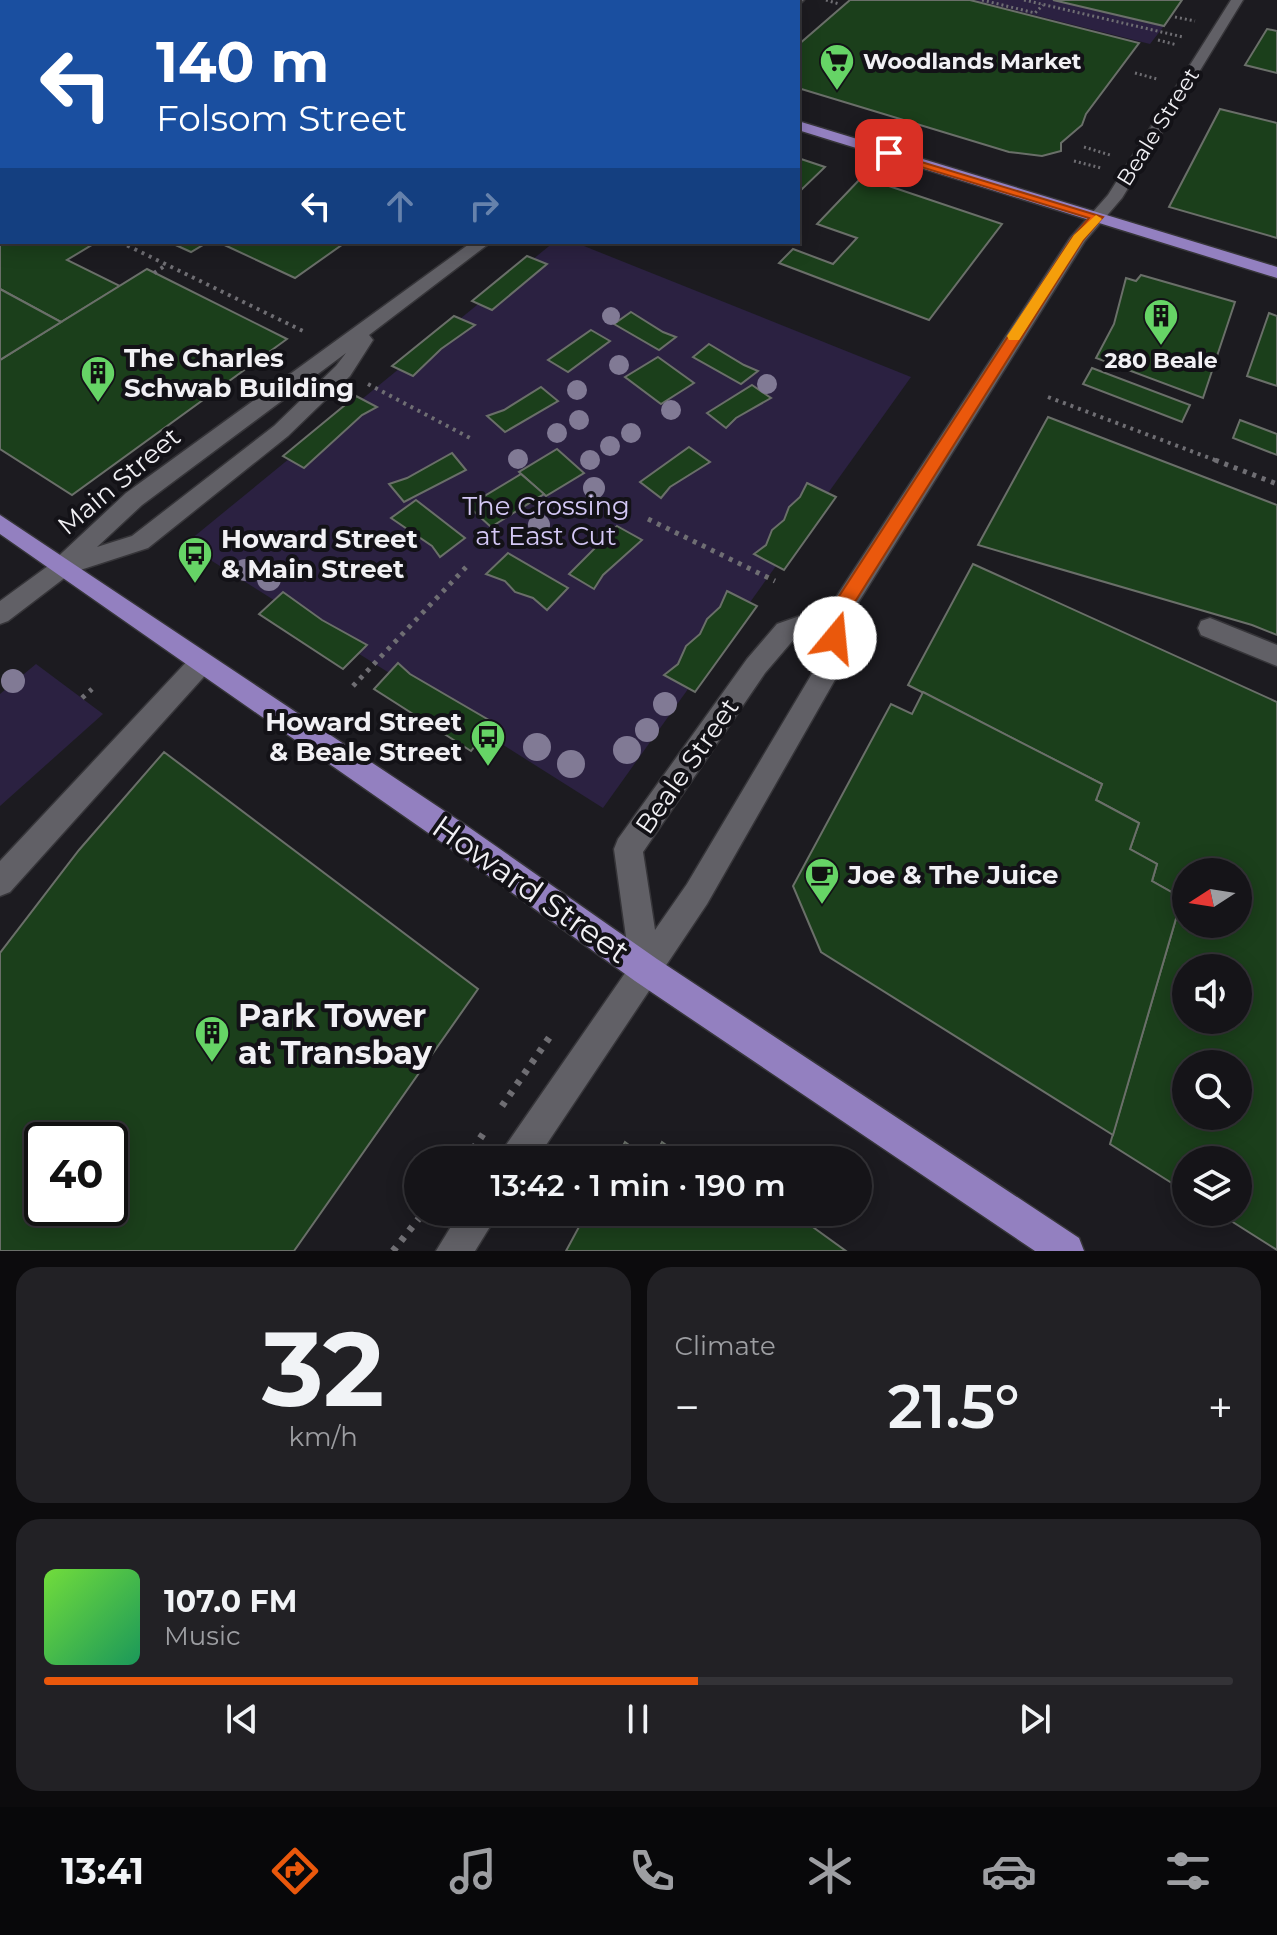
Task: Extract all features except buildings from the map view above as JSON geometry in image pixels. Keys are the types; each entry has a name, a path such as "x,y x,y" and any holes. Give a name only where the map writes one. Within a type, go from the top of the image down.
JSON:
{"main road":[{"path":"800,126 1277,273"},
{"name":"Howard Street","path":"0,523 457,836 646,970 1066,1251"}],"street":[{"name":"Beale Street","path":"526,1146 697,894 831,664 839,612 1078,238 1114,198 1237,0"},
{"name":"Main Street","path":"0,614 61,567 108,520 144,492 253,409 372,328 480,244"},
{"name":"Main Street","path":"61,567 140,542 281,431 343,371 372,328"},
{"name":"Beale Street","path":"646,970 628,849 756,666 786,631 839,612"},
{"path":"1210,628 1277,656"},
{"path":"0,882 201,663"},
{"path":"454,1251 471,1226"}],"path":[{"path":"825,0 839,4"},
{"path":"982,0 1035,13 1043,4"},
{"path":"1024,0 1164,33"},
{"path":"1175,17 1199,22"},
{"path":"1084,147 1111,155"},
{"path":"1074,161 1102,168"},
{"path":"124,244 303,331"},
{"path":"154,273 167,265"},
{"path":"366,383 470,438"},
{"path":"1048,397 1277,484"},
{"path":"648,519 775,581"},
{"path":"353,686 470,563"},
{"path":"82,698 92,689"},
{"path":"393,1251 413,1226"}],"green space":[{"path":"974,0 1053,0 1164,26 1150,44"},
{"name":"The Crossing at East Cut","path":"552,244 579,244 911,377 603,808 185,544"},
{"path":"36,664 103,714 0,806 0,694"}],"slow traffic":[{"path":"1014,336 1078,238 1096,219"}],"place":[{"name":"Woodlands Market","path":"837,92"},
{"name":"280 Beale","path":"1161,347"},
{"name":"The Charles Schwab Building","path":"98,404"},
{"name":"Howard Street & Main Street","path":"195,585"},
{"name":"Howard Street & Beale Street","path":"488,768"},
{"name":"Joe & The Juice","path":"822,906"},
{"name":"Park Tower at Transbay","path":"212,1064"}],"route":[{"path":"835,638 839,612 1078,238 1097,217 889,153"}]}
